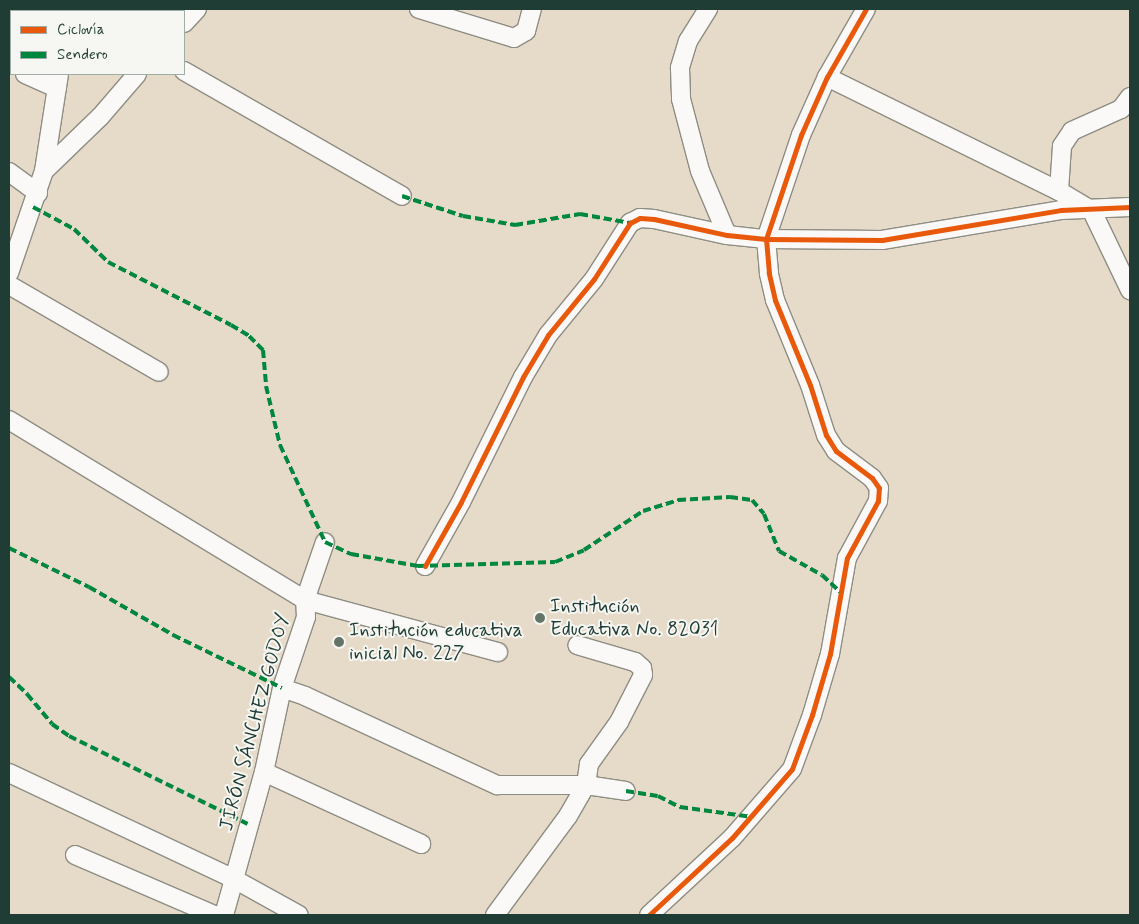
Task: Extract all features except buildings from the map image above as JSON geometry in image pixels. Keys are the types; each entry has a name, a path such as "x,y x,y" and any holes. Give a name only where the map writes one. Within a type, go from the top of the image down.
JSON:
{"street":[{"path":"185,21 197,9"},
{"path":"419,9 514,38 526,31 532,9"},
{"path":"708,9 685,50 680,68 681,100 700,171 727,235"},
{"path":"650,915 732,838 792,768 812,715 830,654 846,558 878,501 879,488 872,478 836,451 826,435 810,385 775,300 766,239 801,135 827,77 866,9"},
{"path":"185,72 402,196"},
{"path":"9,273 12,248 38,193 44,171 58,81 30,75"},
{"path":"44,171 64,154 136,75"},
{"path":"827,77 1059,191 1092,211 1130,290"},
{"path":"1059,191 1062,146 1072,131 1121,109 1130,97"},
{"path":"9,172 38,193"},
{"path":"425,566 461,502 523,377 548,335 594,279 630,223 640,218 654,219 727,235 766,239 882,240 1061,210 1092,211 1130,207"},
{"path":"9,284 158,372"},
{"path":"9,420 305,600 498,652"},
{"name":"JIRÓN SÁNCHEZ GODOY","path":"224,915 264,772 282,688 306,618 305,600 325,542"},
{"path":"495,915 568,816 586,785 589,764 619,722 642,675 642,668 635,662 577,645"},
{"path":"282,688 305,696 497,785 586,785 626,791"},
{"path":"264,772 421,844"},
{"path":"9,773 234,879 299,915"},
{"path":"75,855 214,915"}],"marked path":[{"path":"402,196 463,216 515,225 580,214 630,223"},
{"path":"33,207 74,229 108,262 231,325 249,336 263,350 266,386 280,445 325,542 351,554 418,566 555,562 584,550 643,511 678,500 730,497 752,500 764,514 779,551 822,575 840,592"},
{"path":"9,548 89,587 173,635 282,688"},
{"path":"9,677 27,694 52,724 69,736 248,824"},
{"path":"626,791 658,796 680,807 752,817"}],"cycle path":[{"path":"649,915 732,838 792,769 812,715 830,654 847,558 878,501 879,488 872,478 836,451 826,435 810,385 775,300 769,273 766,239 801,135 827,77 866,9"},
{"path":"425,566 461,502 523,377 548,335 594,279 630,223 640,218 654,219 727,235 766,239 882,240 1061,210 1130,207"}],"place":[{"name":"Institución Educativa No. 82031","path":"540,618"},
{"name":"Institución educativa inicial No. 227","path":"339,642"}]}
